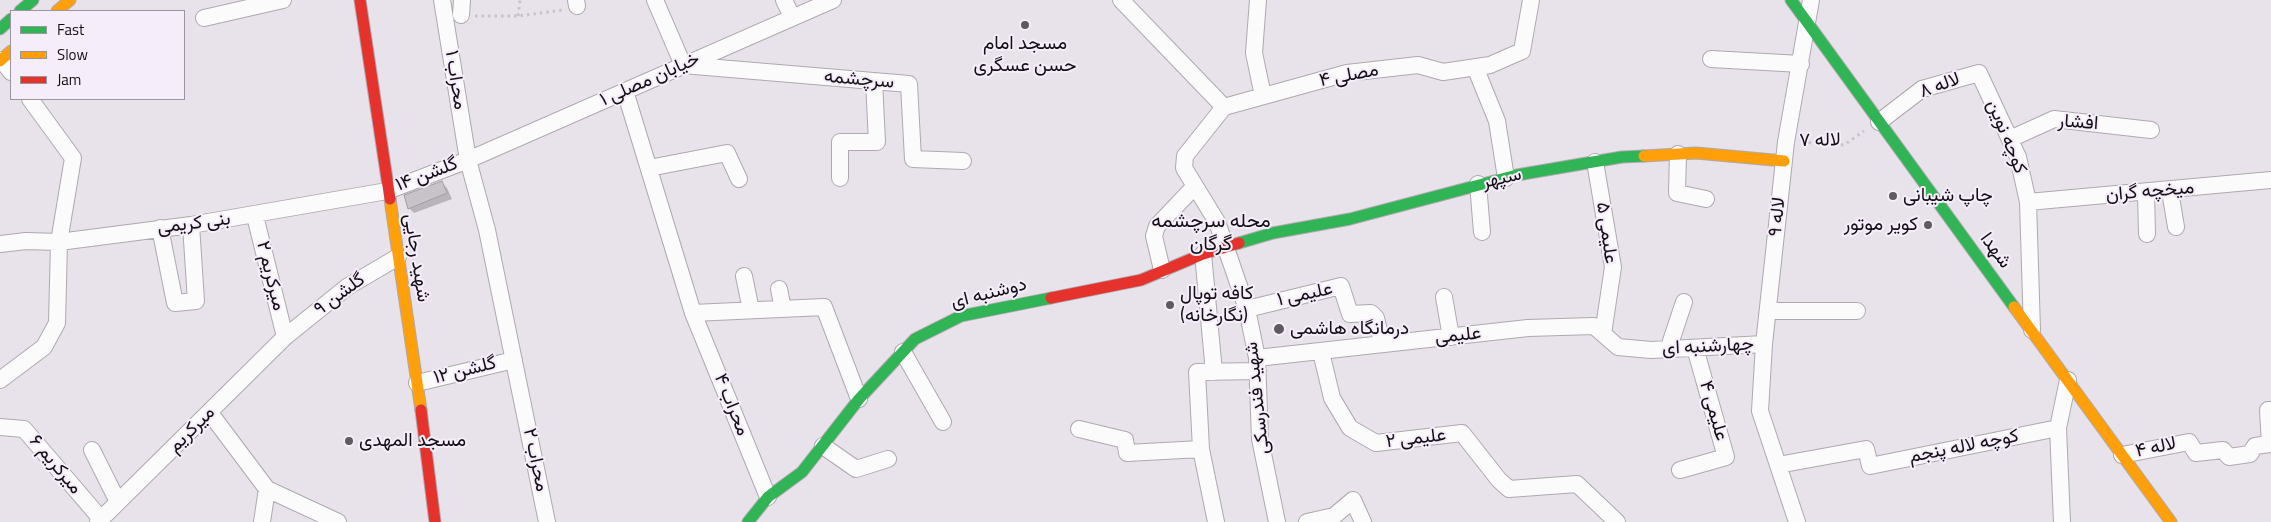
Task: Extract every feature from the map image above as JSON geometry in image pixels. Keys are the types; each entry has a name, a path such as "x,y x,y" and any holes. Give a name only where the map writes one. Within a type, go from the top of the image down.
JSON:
{"main road":[{"path":"21,10 33,0"},
{"path":"58,10 70,0"},
{"name":"شهید رجایی","path":"360,0 417,383 435,522"},
{"name":"شهدا","path":"1791,0 2171,522"},
{"path":"0,29 10,20"},
{"name":"سپهر","path":"1225,247 1273,233 1350,219 1478,184 1622,157 1696,153 1784,161"},
{"name":"دوشنبه ای","path":"748,522 768,497 802,472 859,399 915,339 961,316 1141,280 1162,270 1225,247"}],"street":[{"path":"204,18 283,0"},
{"name":"۱ محراب","path":"442,0 468,160 487,230 514,360"},
{"path":"655,0 684,65"},
{"path":"784,0 792,17"},
{"name":"خیابان مصلی ۱","path":"468,160 833,0"},
{"path":"1120,0 1224,107"},
{"path":"1258,0 1254,53 1264,96"},
{"name":"۴ مصلی","path":"1224,107 1347,73 1418,65 1443,72 1490,65 1522,51 1531,0"},
{"name":"۹ لاله","path":"1778,465 1760,411 1764,344 1786,142 1811,0"},
{"path":"1711,59 1800,64"},
{"name":"سرچشمه","path":"684,65 909,84 913,159 964,161"},
{"path":"1475,67 1497,121 1506,178"},
{"name":"۸ لاله","path":"1879,122 1922,89 1979,73"},
{"name":"کوچه نوین","path":"1979,73 2018,157 2028,202 2032,332"},
{"path":"840,178 840,142 877,142 874,81"},
{"name":"۴ محراب","path":"625,91 693,313 768,497"},
{"path":"0,380 44,347 57,323 59,242 73,158 31,100"},
{"name":"شهید فندرسکی","path":"1224,107 1184,156 1184,168 1217,222 1247,309 1258,364 1260,440 1277,522"},
{"name":"افشار","path":"2010,139 2054,119 2151,130"},
{"path":"649,168 727,153 739,179"},
{"path":"1678,154 1677,192 1706,200"},
{"name":"گلشن ۱۴","path":"387,191 468,160"},
{"name":"۵ علیمی","path":"1595,162 1613,267 1603,334"},
{"name":"میخچه گران","path":"2028,202 2170,191 2271,180"},
{"path":"1478,184 1482,232"},
{"path":"1162,270 1154,236 1156,226 1195,186"},
{"name":"بنی کریمی","path":"0,244 26,241 59,242 192,225 255,216 387,191"},
{"path":"2170,191 2176,227"},
{"path":"2146,193 2147,234"},
{"name":"۲ میرکریم","path":"255,216 285,337"},
{"path":"160,228 175,303 196,301 192,225"},
{"path":"1203,254 1214,372"},
{"name":"۹ گلشن","path":"285,337 347,287 398,257"},
{"path":"744,276 751,310"},
{"name":"۱ علیمی","path":"1247,309 1341,286 1350,314 1371,313 1376,318 1382,343"},
{"path":"779,289 783,309"},
{"path":"1444,297 1450,337"},
{"path":"1668,350 1684,302"},
{"path":"693,313 824,307 859,399"},
{"path":"1768,311 1857,310"},
{"name":"علیمی","path":"1201,449 1197,372 1214,372 1321,352 1382,343 1528,328 1594,326 1618,347 1651,350"},
{"name":"میرکریم","path":"99,521 285,337"},
{"name":"چهارشنبه ای","path":"1651,350 1764,344"},
{"name":"۴ علیمی","path":"1680,470 1726,457 1695,348"},
{"path":"903,352 943,422"},
{"name":"۲ علیمی","path":"1321,352 1332,398 1350,428 1376,443 1462,433 1499,480 1509,489 1577,484 1617,522"},
{"name":"۱۲ گلشن","path":"417,383 514,360"},
{"name":"۲ محراب","path":"514,360 547,522"},
{"path":"2062,522 2058,428 2068,380"},
{"name":"لاله ۴","path":"2122,455 2189,442 2196,453 2223,450 2229,457 2250,454 2255,446 2270,444 2268,410 2271,410"},
{"path":"210,413 267,489 338,522"},
{"name":"میرکریم ۶","path":"0,426 24,429 99,521"},
{"name":"کوچه لاله پنجم","path":"1778,465 1866,449 1870,466 2058,428"},
{"path":"1079,429 1125,440 1127,453 1201,449 1216,522"},
{"path":"823,446 856,469 888,458"},
{"path":"92,450 118,502"},
{"path":"1778,465 1797,522"},
{"path":"262,522 267,489"},
{"path":"1307,522 1334,516 1353,500 1363,522"}],"path":[{"path":"518,16 520,0"},
{"path":"461,8 518,16 577,3"},
{"name":"۷ لاله","path":"1786,142 1844,145 1879,122"}],"building":[{"path":"442,181 447,193 408,209 404,195"}],"traffic: fast":[{"path":"21,10 33,0"},
{"path":"1791,0 2014,307"},
{"path":"0,29 10,20"},
{"path":"1239,243 1273,233 1350,219 1517,175 1622,157 1644,156"},
{"path":"748,522 768,497 802,472 859,399 915,339 961,316 1051,298"}],"traffic: slow":[{"path":"58,10 70,0"},
{"path":"0,61 10,52"},
{"path":"1644,156 1696,153 1784,161"},
{"path":"390,199 421,410"},
{"path":"2014,307 2171,522"}],"traffic: jam":[{"path":"360,0 390,199"},
{"path":"1051,298 1141,280 1203,254 1239,243"},
{"path":"421,410 435,522"}],"place":[{"name":"مسجد امام حسن عسگری","path":"1025,25"},
{"name":"چاپ شیبانی","path":"1893,196"},
{"name":"کویر موتور","path":"1928,225"},
{"name":"کافه توپال (نگارخانه)","path":"1170,305"},
{"name":"درمانگاه هاشمی","path":"1279,329"},
{"name":"مسجد المهدی","path":"349,441"}],"district":[{"name":"محله سرچشمه گرگان","path":"1211,234"}]}
